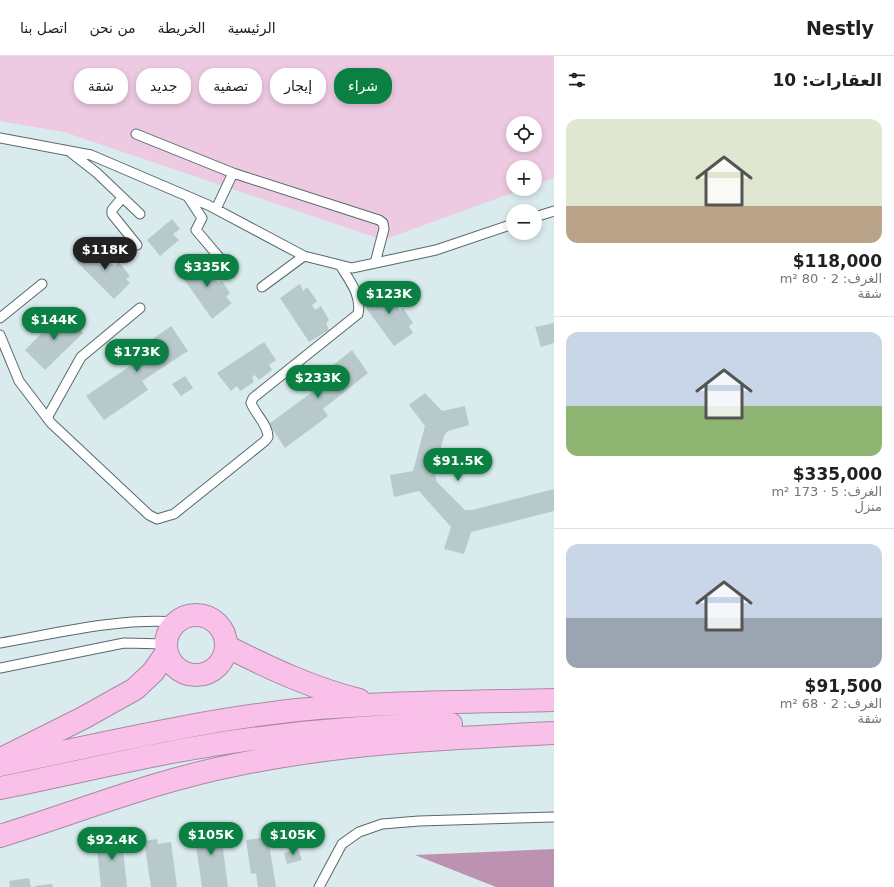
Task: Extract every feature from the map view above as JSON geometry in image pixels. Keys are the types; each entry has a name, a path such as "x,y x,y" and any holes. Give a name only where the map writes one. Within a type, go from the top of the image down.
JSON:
{"highway":[{"path":"192,615 209,618 221,629 226,646 221,662 211,670 199,674 191,674 179,669 170,660 166,648 167,636 177,622 192,615"},
{"path":"226,646 301,682 374,704"},
{"path":"0,759 135,689 153,672 166,648"},
{"path":"0,765 209,723 296,710 374,704 450,701 554,700"},
{"path":"0,788 205,746 298,733 407,725 554,723"},
{"path":"0,836 148,787 226,767 284,756 384,742 554,733"}],"lane":[{"path":"136,134 233,173 379,220 383,223 384,229 375,263"},
{"path":"0,138 91,155 216,209 304,256 352,268 436,250 506,226"},
{"path":"69,151 97,173 140,214"},
{"path":"216,209 233,173"},
{"path":"187,196 202,218 196,230 230,270"},
{"path":"122,198 112,210 112,214 137,245"},
{"path":"542,215 554,211"},
{"path":"262,287 304,256"},
{"path":"0,335 19,381 47,418 149,515 157,519 174,514 268,437 268,431 251,403 253,398 358,314 359,307 354,288 340,265"},
{"path":"0,318 42,284"},
{"path":"47,418 81,357 140,308"},
{"path":"0,643 122,622 158,620 177,622"},
{"path":"0,668 124,643 166,648"},
{"path":"319,887 342,844 359,832 382,824 419,821 554,817"}],"shaded area":[{"path":"0,56 554,56 554,178 542,182 542,160 506,160 506,195 383,240 64,132 0,121"},
{"path":"554,849 554,887 496,887 415,855"}],"building":[{"path":"172,219 180,229 173,234 179,240 160,256 147,240"},
{"path":"95,245 98,250 104,247 114,260 111,263 115,266 119,262 130,276 126,279 130,283 114,299 77,262"},
{"path":"200,259 204,265 208,263 219,277 215,280 219,283 222,281 230,293 226,297 232,303 212,319 181,275"},
{"path":"300,284 303,291 307,287 317,301 312,305 315,310 321,306 329,320 326,323 329,330 309,342 280,298"},
{"path":"382,287 386,293 390,289 400,304 397,306 400,311 403,308 413,323 409,326 413,333 394,346 361,301"},
{"path":"63,312 83,333 45,370 25,350"},
{"path":"554,323 554,343 541,347 535,327"},
{"path":"171,326 188,351 142,381 148,390 104,420 86,396 130,366 126,358"},
{"path":"264,342 276,360 269,365 272,370 259,380 255,375 252,377 254,382 240,391 237,386 231,391 217,373"},
{"path":"352,350 368,373 323,409 328,416 285,448 269,424 311,393 307,386"},
{"path":"185,376 193,388 181,396 172,384"},
{"path":"425,393 442,411 465,406 469,425 448,431 444,436 434,472 437,482 465,510 472,510 554,489 554,511 471,532 464,554 444,549 451,527 419,491 394,497 390,475 413,471 425,426 409,405"},
{"path":"206,824 207,829 220,827 228,887 202,887 193,825"},
{"path":"121,831 127,887 101,887 96,838 109,836 108,832"},
{"path":"268,837 276,887 258,887 256,873 251,874 246,840"},
{"path":"157,839 158,844 171,842 177,887 151,887 144,841"},
{"path":"298,848 302,860 287,864 284,853"},
{"path":"29,878 31,887 10,887 9,881"},
{"path":"52,884 53,887 35,887 35,886"}]}
